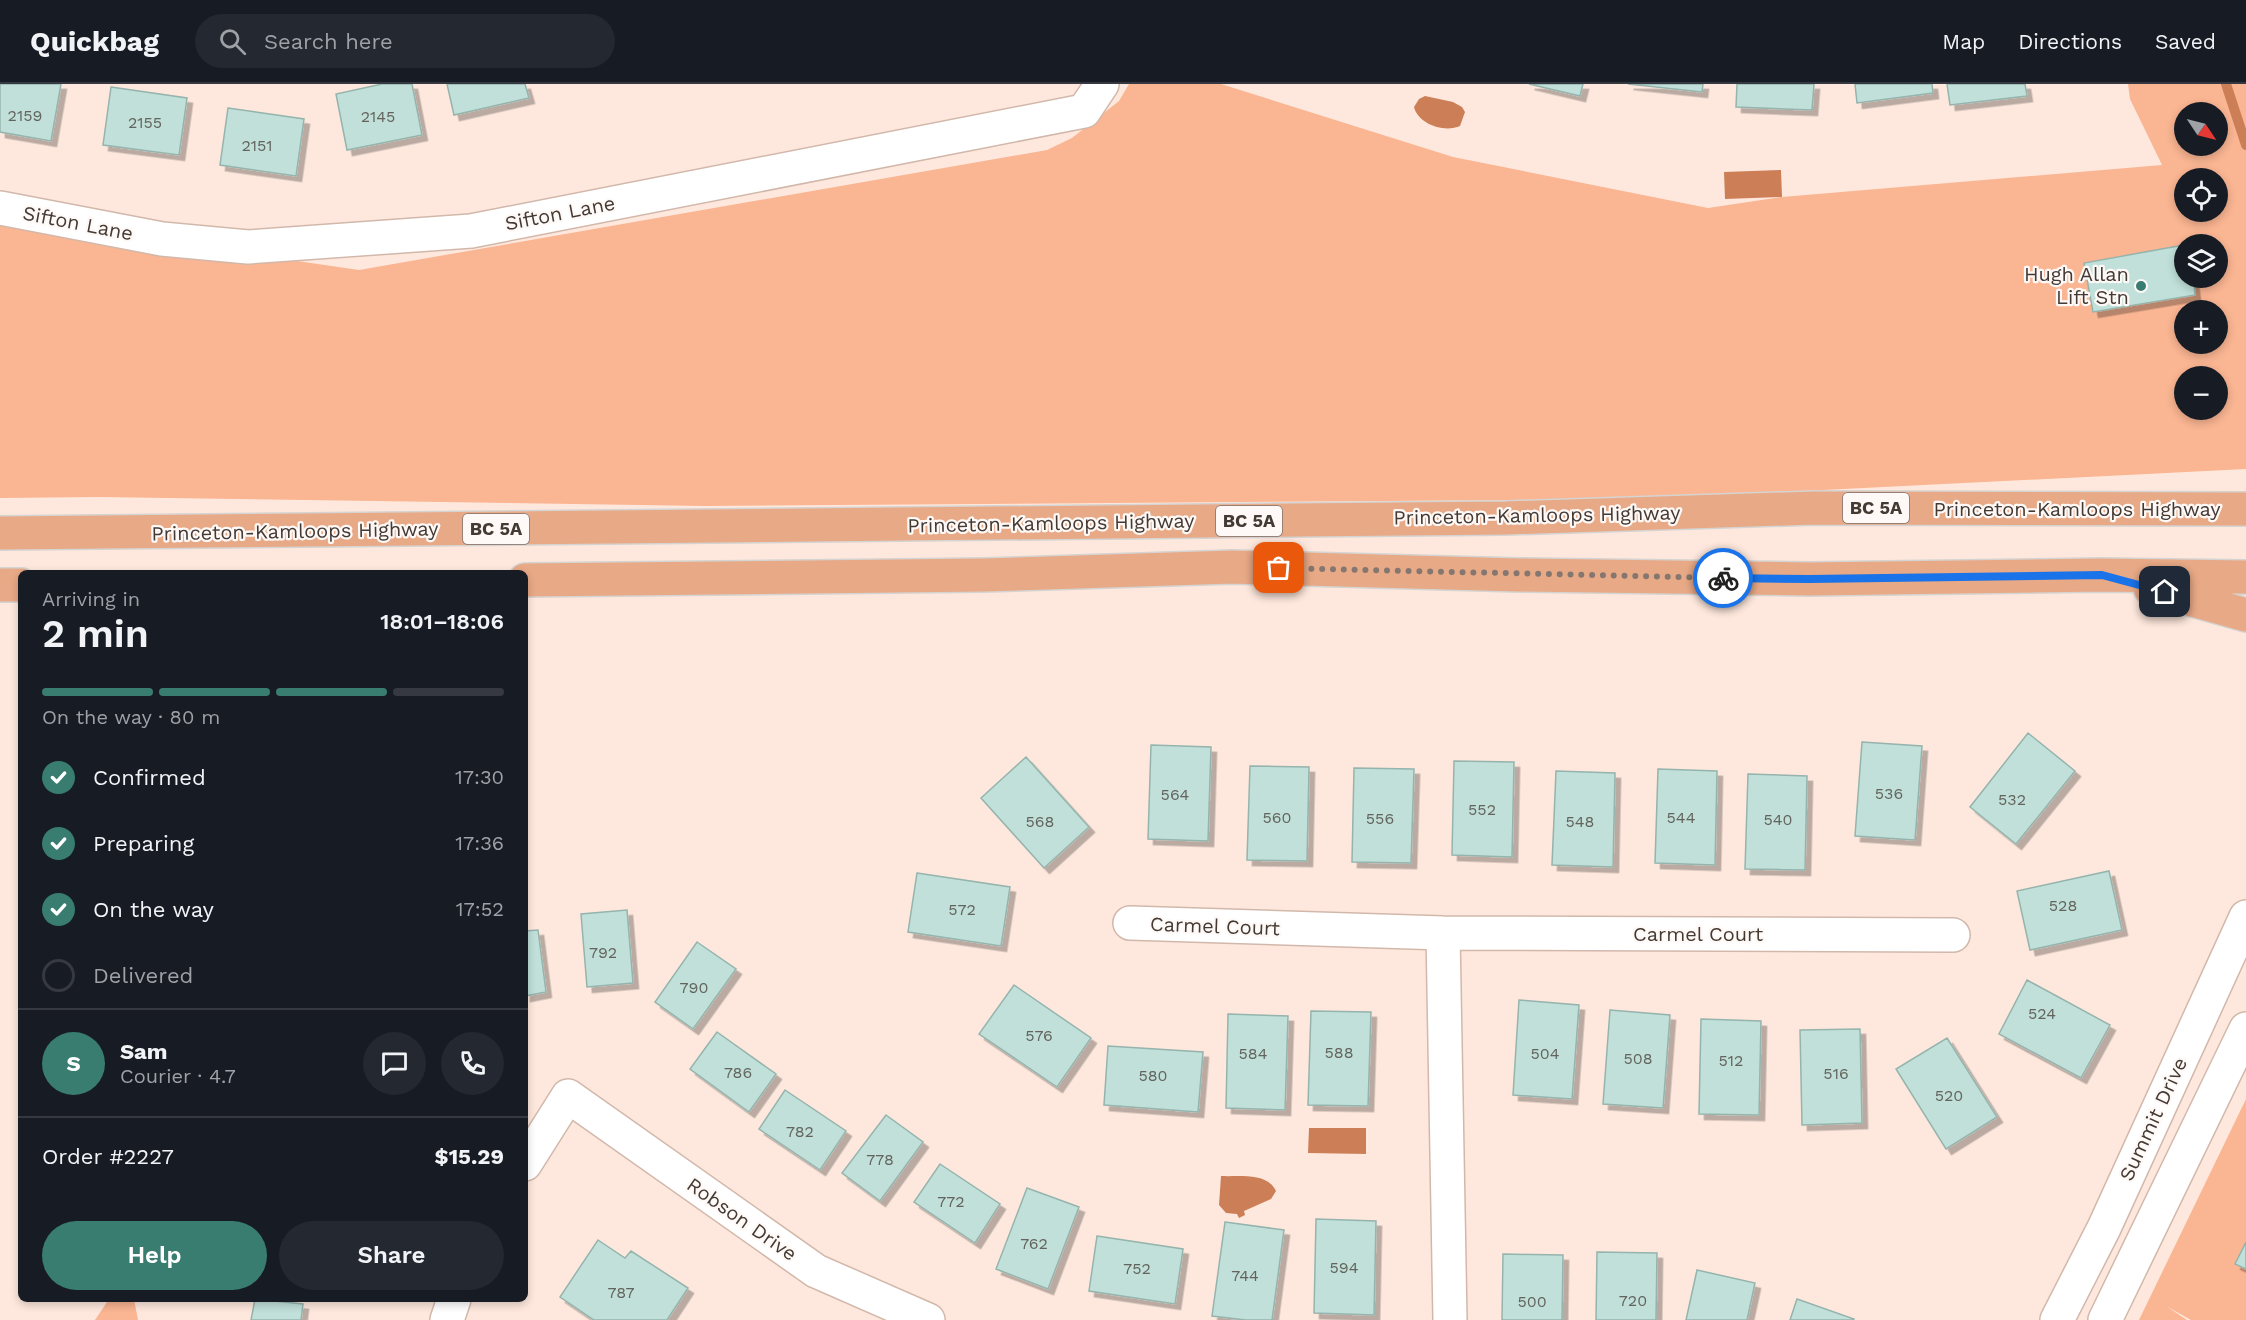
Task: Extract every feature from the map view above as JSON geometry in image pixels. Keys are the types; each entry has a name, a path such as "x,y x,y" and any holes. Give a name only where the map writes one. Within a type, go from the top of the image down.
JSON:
{"main road":[{"name":"Princeton-Kamloops Highway","path":"0,533 1506,518 1814,508 2246,509"},
{"path":"528,580 984,575 1232,567 1518,575 1809,579 2102,575 2246,577"},
{"path":"2102,575 2246,615"},
{"path":"0,585 18,585"}],"street":[{"name":"Sifton Lane","path":"0,208 162,239 248,247 471,231 1084,111 1102,84"},
{"name":"Summit Drive","path":"2057,1320 2104,1228 2246,917"},
{"name":"Carmel Court","path":"1130,923 1443,933 1953,935"},
{"path":"1443,933 1450,1320"},
{"path":"2105,1320 2246,1029"},
{"name":"Robson Drive","path":"528,1159 568,1096 816,1271 928,1320"},
{"path":"447,1320 453,1302"}],"shaded area":[{"path":"1129,84 1221,84 1453,157 1708,208 1782,197 2162,165 2130,99 2128,84 2246,84 2246,469 1645,499 705,506 99,497 0,498 0,218 359,270 1047,150 1072,138 1119,101"},
{"path":"1425,96 1453,102 1462,107 1465,112 1460,126 1439,128 1421,118 1414,107 1419,99"},
{"path":"1781,170 1782,197 1725,199 1724,172"},
{"path":"2246,1099 2246,1242 2235,1263 2246,1269 2246,1320 2191,1320 2166,1306 2187,1320 2139,1320"},
{"path":"1309,1128 1366,1128 1366,1154 1308,1153"},
{"path":"1221,1176 1259,1178 1272,1185 1276,1191 1271,1199 1244,1211 1245,1215 1239,1218 1237,1214 1226,1213 1219,1205"},
{"path":"107,1302 135,1302 138,1320 95,1320"}],"building":[{"path":"0,84 61,84 51,141 0,132"},
{"path":"382,84 412,84 422,135 347,150 336,94"},
{"path":"447,84 525,84 529,98 454,115"},
{"path":"1529,84 1583,84 1580,96"},
{"path":"1628,84 1703,84 1702,92"},
{"path":"1737,84 1814,84 1812,110 1736,107"},
{"path":"1855,84 1932,84 1933,93 1857,103"},
{"path":"1947,84 2025,84 2027,96 1950,105"},
{"path":"111,87 187,98 179,155 103,145"},
{"path":"228,108 304,119 296,176 220,165"},
{"name":"Hugh Allan Lift Stn","path":"2174,247 2174,288 2194,288 2195,295 2093,312 2084,263"},
{"path":"2028,733 2075,771 2016,844 1970,807"},
{"path":"1862,742 1922,746 1915,840 1855,836"},
{"path":"1151,745 1211,747 1208,841 1148,839"},
{"path":"1026,757 1089,827 1044,868 981,798"},
{"path":"1454,761 1514,762 1512,857 1452,855"},
{"path":"1250,766 1309,767 1307,861 1247,860"},
{"path":"1354,768 1414,769 1411,863 1352,862"},
{"path":"1658,769 1717,771 1715,865 1655,863"},
{"path":"1556,771 1615,773 1613,867 1552,865"},
{"path":"1748,774 1807,776 1805,870 1745,869"},
{"path":"2109,871 2122,930 2030,950 2017,891"},
{"path":"917,873 1010,887 1001,946 908,932"},
{"path":"627,910 633,983 587,987 581,914"},
{"path":"538,930 546,992 528,995 528,931"},
{"path":"697,942 736,969 693,1029 655,1002"},
{"path":"2027,980 2110,1025 2081,1078 1999,1034"},
{"path":"1014,985 1091,1038 1057,1087 979,1034"},
{"path":"1519,1000 1579,1005 1572,1099 1513,1095"},
{"path":"1610,1010 1670,1015 1663,1108 1603,1104"},
{"path":"1311,1011 1371,1012 1368,1106 1308,1105"},
{"path":"1228,1014 1288,1016 1285,1110 1226,1108"},
{"path":"1701,1019 1761,1021 1759,1115 1699,1114"},
{"path":"1860,1029 1862,1123 1802,1125 1800,1030"},
{"path":"717,1032 776,1074 749,1112 690,1069"},
{"path":"1947,1038 1997,1117 1946,1149 1896,1069"},
{"path":"1108,1046 1203,1052 1198,1112 1104,1105"},
{"path":"785,1090 846,1131 820,1170 759,1129"},
{"path":"886,1115 923,1142 880,1201 842,1173"},
{"path":"940,1164 1000,1204 975,1243 914,1202"},
{"path":"1027,1188 1079,1207 1048,1289 996,1269"},
{"path":"1316,1219 1376,1221 1374,1315 1314,1313"},
{"path":"1225,1222 1284,1230 1272,1320 1212,1316"},
{"path":"1097,1236 1183,1249 1175,1304 1089,1291"},
{"path":"598,1240 625,1258 631,1251 688,1288 667,1320 594,1320 560,1297"},
{"path":"2246,1242 2246,1269 2235,1264"},
{"path":"1597,1252 1657,1253 1656,1320 1596,1320"},
{"path":"1503,1254 1563,1255 1562,1320 1502,1320"},
{"path":"1697,1270 1755,1283 1747,1320 1686,1320"},
{"path":"1797,1299 1854,1319 1790,1320"},
{"path":"254,1302 303,1304 301,1320 251,1320"}],"waterway":[{"path":"2226,84 2246,145"}],"way so far":[{"path":"1279,568 1723,578"}],"place":[{"name":"Hugh Allan Lift Stn","path":"2141,286"}],"route":[{"path":"1723,578 2102,575 2165,592"}]}
